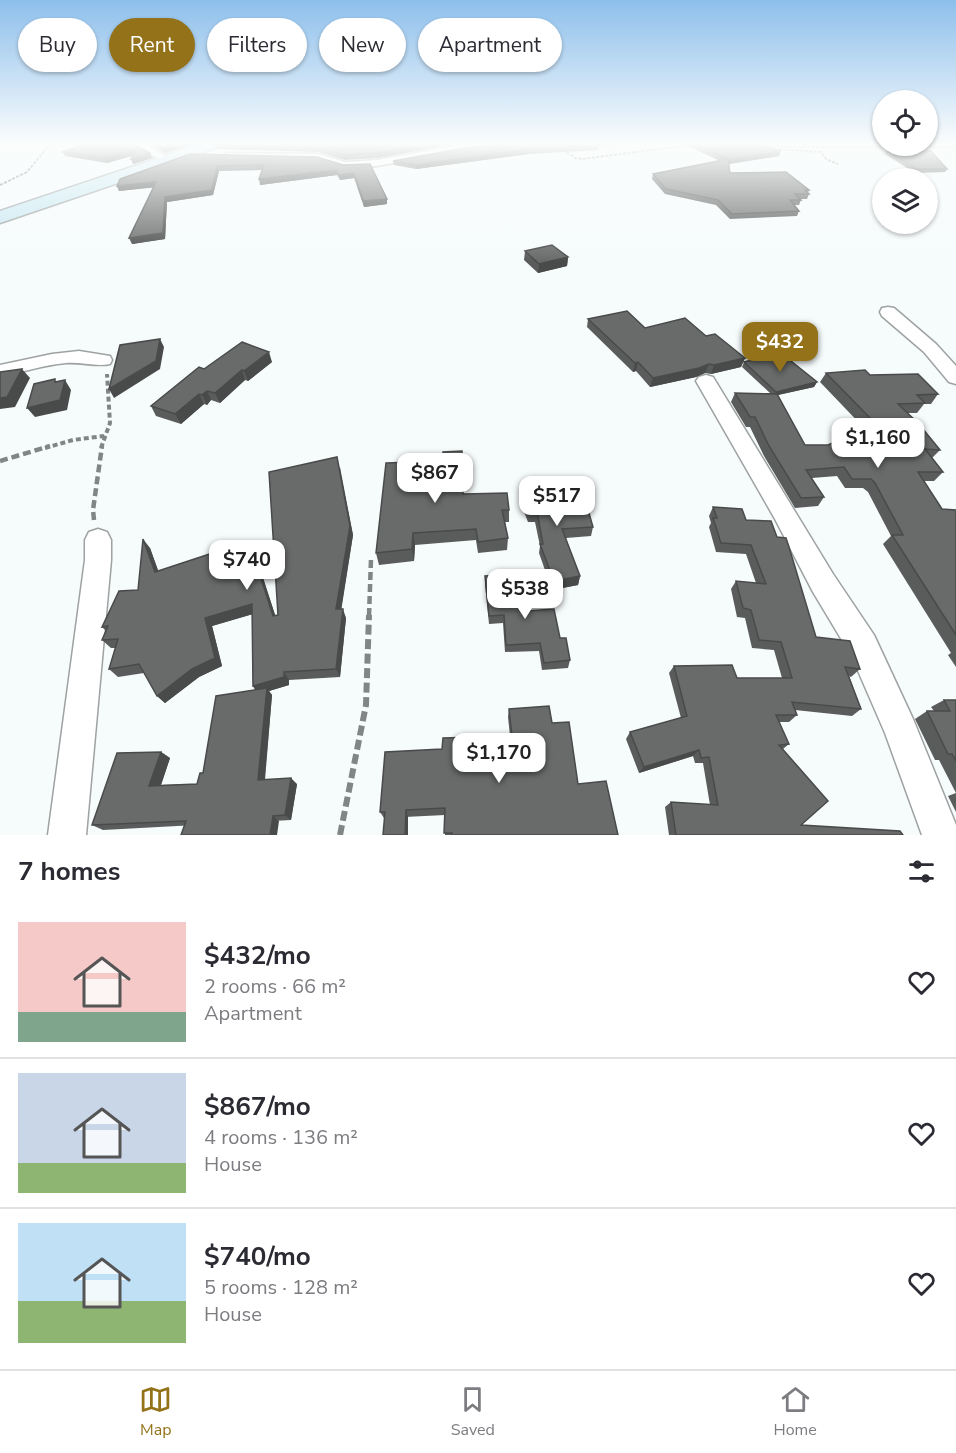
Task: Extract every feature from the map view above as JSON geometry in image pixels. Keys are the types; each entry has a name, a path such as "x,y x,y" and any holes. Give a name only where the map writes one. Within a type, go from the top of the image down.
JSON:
{"street":[{"path":"0,217 105,183"},
{"path":"0,222 53,200"},
{"path":"888,312 930,348 956,378"},
{"path":"0,371 71,357 92,356 103,360"},
{"path":"706,381 784,512 823,583 863,646 901,731 941,835"},
{"path":"67,835 98,560 98,540"}],"path":[{"path":"98,540 93,510 100,451 110,423 106,383 108,366 103,360"},
{"path":"0,461 73,440 104,436"},
{"path":"340,835 366,705 371,560"}],"building":[{"path":"118,183 147,183 117,186"},
{"path":"156,183 213,183 212,190 165,197 163,233 129,238"},
{"path":"357,183 379,183 387,199 363,201"},
{"path":"661,183 800,183 809,190 805,190 809,194 795,194 801,200 790,200 799,211 732,214 718,200 666,189"},
{"path":"552,245 568,257 539,264 525,251"},
{"path":"627,311 645,328 685,318 706,336 715,334 745,358 653,378 588,319"},
{"path":"160,339 156,361 109,389 120,345"},
{"path":"242,342 269,352 244,371 242,370 215,393 207,391 202,395 199,394 175,414 151,406 199,367 204,369"},
{"path":"781,353 817,382 776,392 744,362"},
{"path":"22,369 7,397 0,398 0,372"},
{"path":"865,370 870,375 918,374 938,394 917,395 925,403 898,404 918,423 940,450 925,449 943,472 918,472 942,509 956,510 956,635 892,535 903,535 875,483 871,479 852,479 844,467 806,470 824,497 801,498 769,446 755,417 750,417 735,393 777,394 805,445 828,445 876,424 826,373"},
{"path":"55,379 55,382 65,380 60,400 27,408 34,384"},
{"path":"462,451 463,494 507,493 509,510 502,510 508,538 478,542 476,529 413,533 412,549 376,553 386,463 443,461 443,452"},
{"path":"337,457 350,526 336,609 343,609 336,669 284,672 284,677 253,686 252,604 205,618 215,658 192,669 157,696 139,664 109,669 118,639 102,640 108,626 102,627 119,591 138,590 143,539 155,572 249,541 273,616 278,615 269,472"},
{"path":"555,479 562,508 587,506 593,527 562,529 580,576 554,581 540,544 543,544 537,512 529,512 522,495 533,494 532,489 539,489 538,480"},
{"path":"713,507 742,509 746,520 771,521 777,537 786,538 816,637 850,641 860,669 845,667 861,709 792,702 797,715 776,715 789,744 779,745 828,801 801,825 900,831 903,835 676,835 671,802 718,805 709,757 701,758 699,750 644,767 630,732 687,716 674,666 732,665 737,678 792,678 781,642 759,640 751,610 743,608 736,581 766,584 751,545 721,543 713,518 717,518"},
{"path":"512,574 514,595 523,594 526,611 554,609 560,638 566,638 570,660 544,663 540,643 506,645 504,615 489,616 485,576"},
{"path":"267,688 258,780 291,778 285,815 273,816 270,835 181,835 186,821 92,825 117,753 161,752 149,786 197,784 200,773 203,773 216,696"},
{"path":"944,700 956,700 956,761 952,754 948,754 927,711 950,711"},
{"path":"549,706 552,723 569,722 578,784 606,781 618,835 452,835 452,833 444,833 445,808 406,810 405,835 383,835 385,812 380,812 385,752 442,749 443,738 512,736 509,709"}]}
